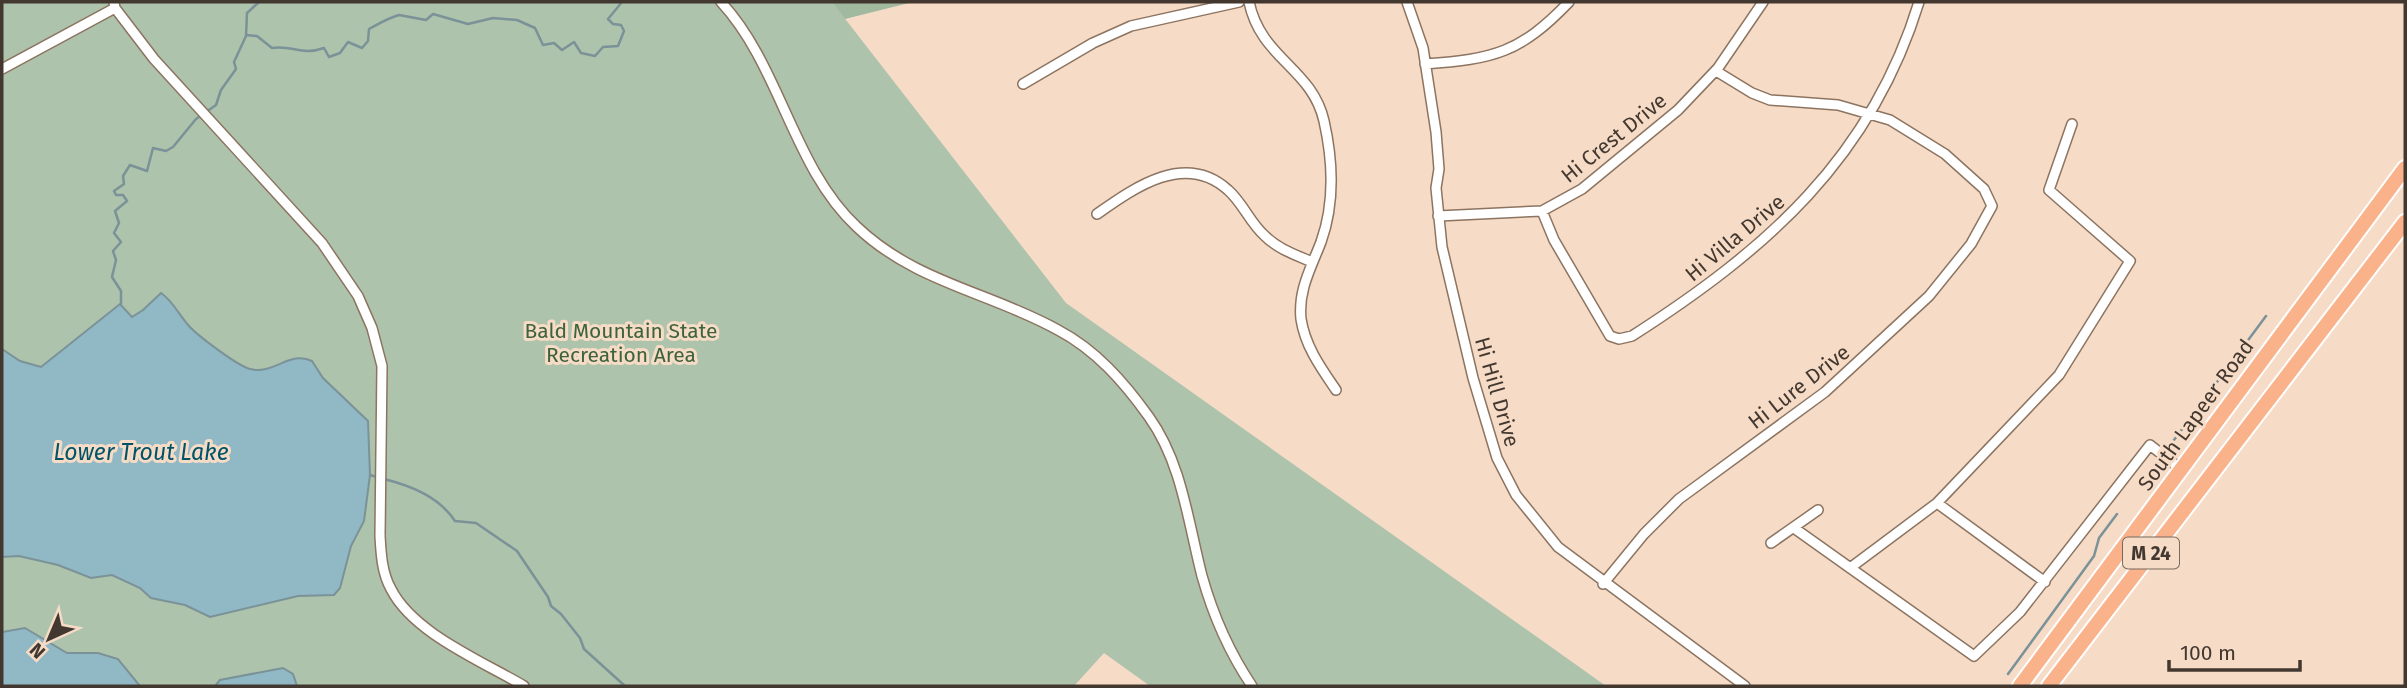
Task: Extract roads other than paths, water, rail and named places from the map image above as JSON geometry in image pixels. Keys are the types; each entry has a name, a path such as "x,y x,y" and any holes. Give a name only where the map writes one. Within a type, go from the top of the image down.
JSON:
{"main road":[{"name":"South Lapeer Road","path":"2020,686 2405,168"},
{"name":"M 24","path":"2049,686 2405,222"},
{"path":"2210,430 2214,445 2227,453"}],"street":[{"path":"721,2 766,67 816,173 854,225 880,247 924,275 1059,330 1089,351 1121,379 1151,419 1176,466 1214,615 1235,660 1252,686"},
{"path":"1023,84 1093,43 1131,26 1208,6 1239,2"},
{"path":"1249,2 1261,36 1272,51 1308,85 1324,118 1331,155 1331,201 1304,285 1301,317 1317,361 1336,390"},
{"name":"Hi Hill Drive","path":"1407,2 1420,36 1437,144 1441,247 1484,422 1497,458 1516,495 1536,524 1558,547 1603,584 1745,686"},
{"path":"1425,64 1495,56 1527,39 1569,2"},
{"name":"Hi Crest Drive","path":"1438,216 1542,211 1582,189 1617,163 1678,110 1716,71 1763,2"},
{"name":"Hi Villa Drive","path":"1542,211 1554,240 1610,336 1619,339 1632,336 1700,292 1788,219 1823,181 1871,113 1908,37 1919,2"},
{"path":"2,69 115,5 154,59 322,243 358,296 372,328 382,366 380,536 382,564 390,588 405,610 428,629 524,686"},
{"path":"1716,71 1752,93 1783,103 1838,105 1871,113"},
{"name":"Hi Lure Drive","path":"1603,584 1638,540 1679,499 1825,393 1929,296 1971,244 1991,212 1991,198 1984,188 1945,154 1890,120 1871,113"},
{"path":"1850,568 1937,503 2059,375 2130,261 2049,190 2073,124"},
{"path":"1097,214 1145,182 1165,174 1193,173 1228,189 1273,243 1312,262"},
{"path":"1794,528 1974,656 2020,612 2150,445 2182,470"},
{"path":"1937,503 2045,582"},
{"path":"1771,543 1818,510"}],"water":[{"name":"Lower Trout Lake","path":"161,293 194,331 244,367 267,369 296,358 312,361 323,378 368,421 370,475 364,521 351,546 340,588 334,595 298,596 210,617 185,605 151,598 140,588 112,575 91,578 58,565 19,556 2,557 2,349 20,361 41,367 120,304 132,317"},
{"path":"25,628 67,653 98,653 118,659 140,686 2,686 2,632"},
{"path":"283,668 293,674 297,686 215,686 220,680"}],"waterway":[{"path":"121,304 121,291 112,277 116,260 113,251 121,242 114,233 119,223 115,211 127,201 123,195 116,195 114,191 124,184 123,176 130,165 147,171 153,148 166,151 173,147 196,119 216,105 221,90 236,69 234,62 246,36 247,13 259,2"},
{"path":"246,35 257,36 272,48 303,51 324,48 329,57 340,53 348,42 362,48 368,41 369,29 391,18 399,15 426,20 433,14 468,24 493,18 517,20 535,28 543,45 554,43 562,50 574,42 581,53 595,56 603,47 618,46 624,31 621,25 613,24 608,19 622,2"},
{"path":"2174,440 2266,316"},
{"path":"370,475 377,477"},
{"path":"384,479 424,494 441,505 455,521 476,523 517,551 548,597 551,606 580,638 584,649 625,686"},
{"path":"2008,674 2094,556 2099,538 2117,514"}],"park label":[{"name":"Bald Mountain State Recreation Area","path":"621,343"}]}
